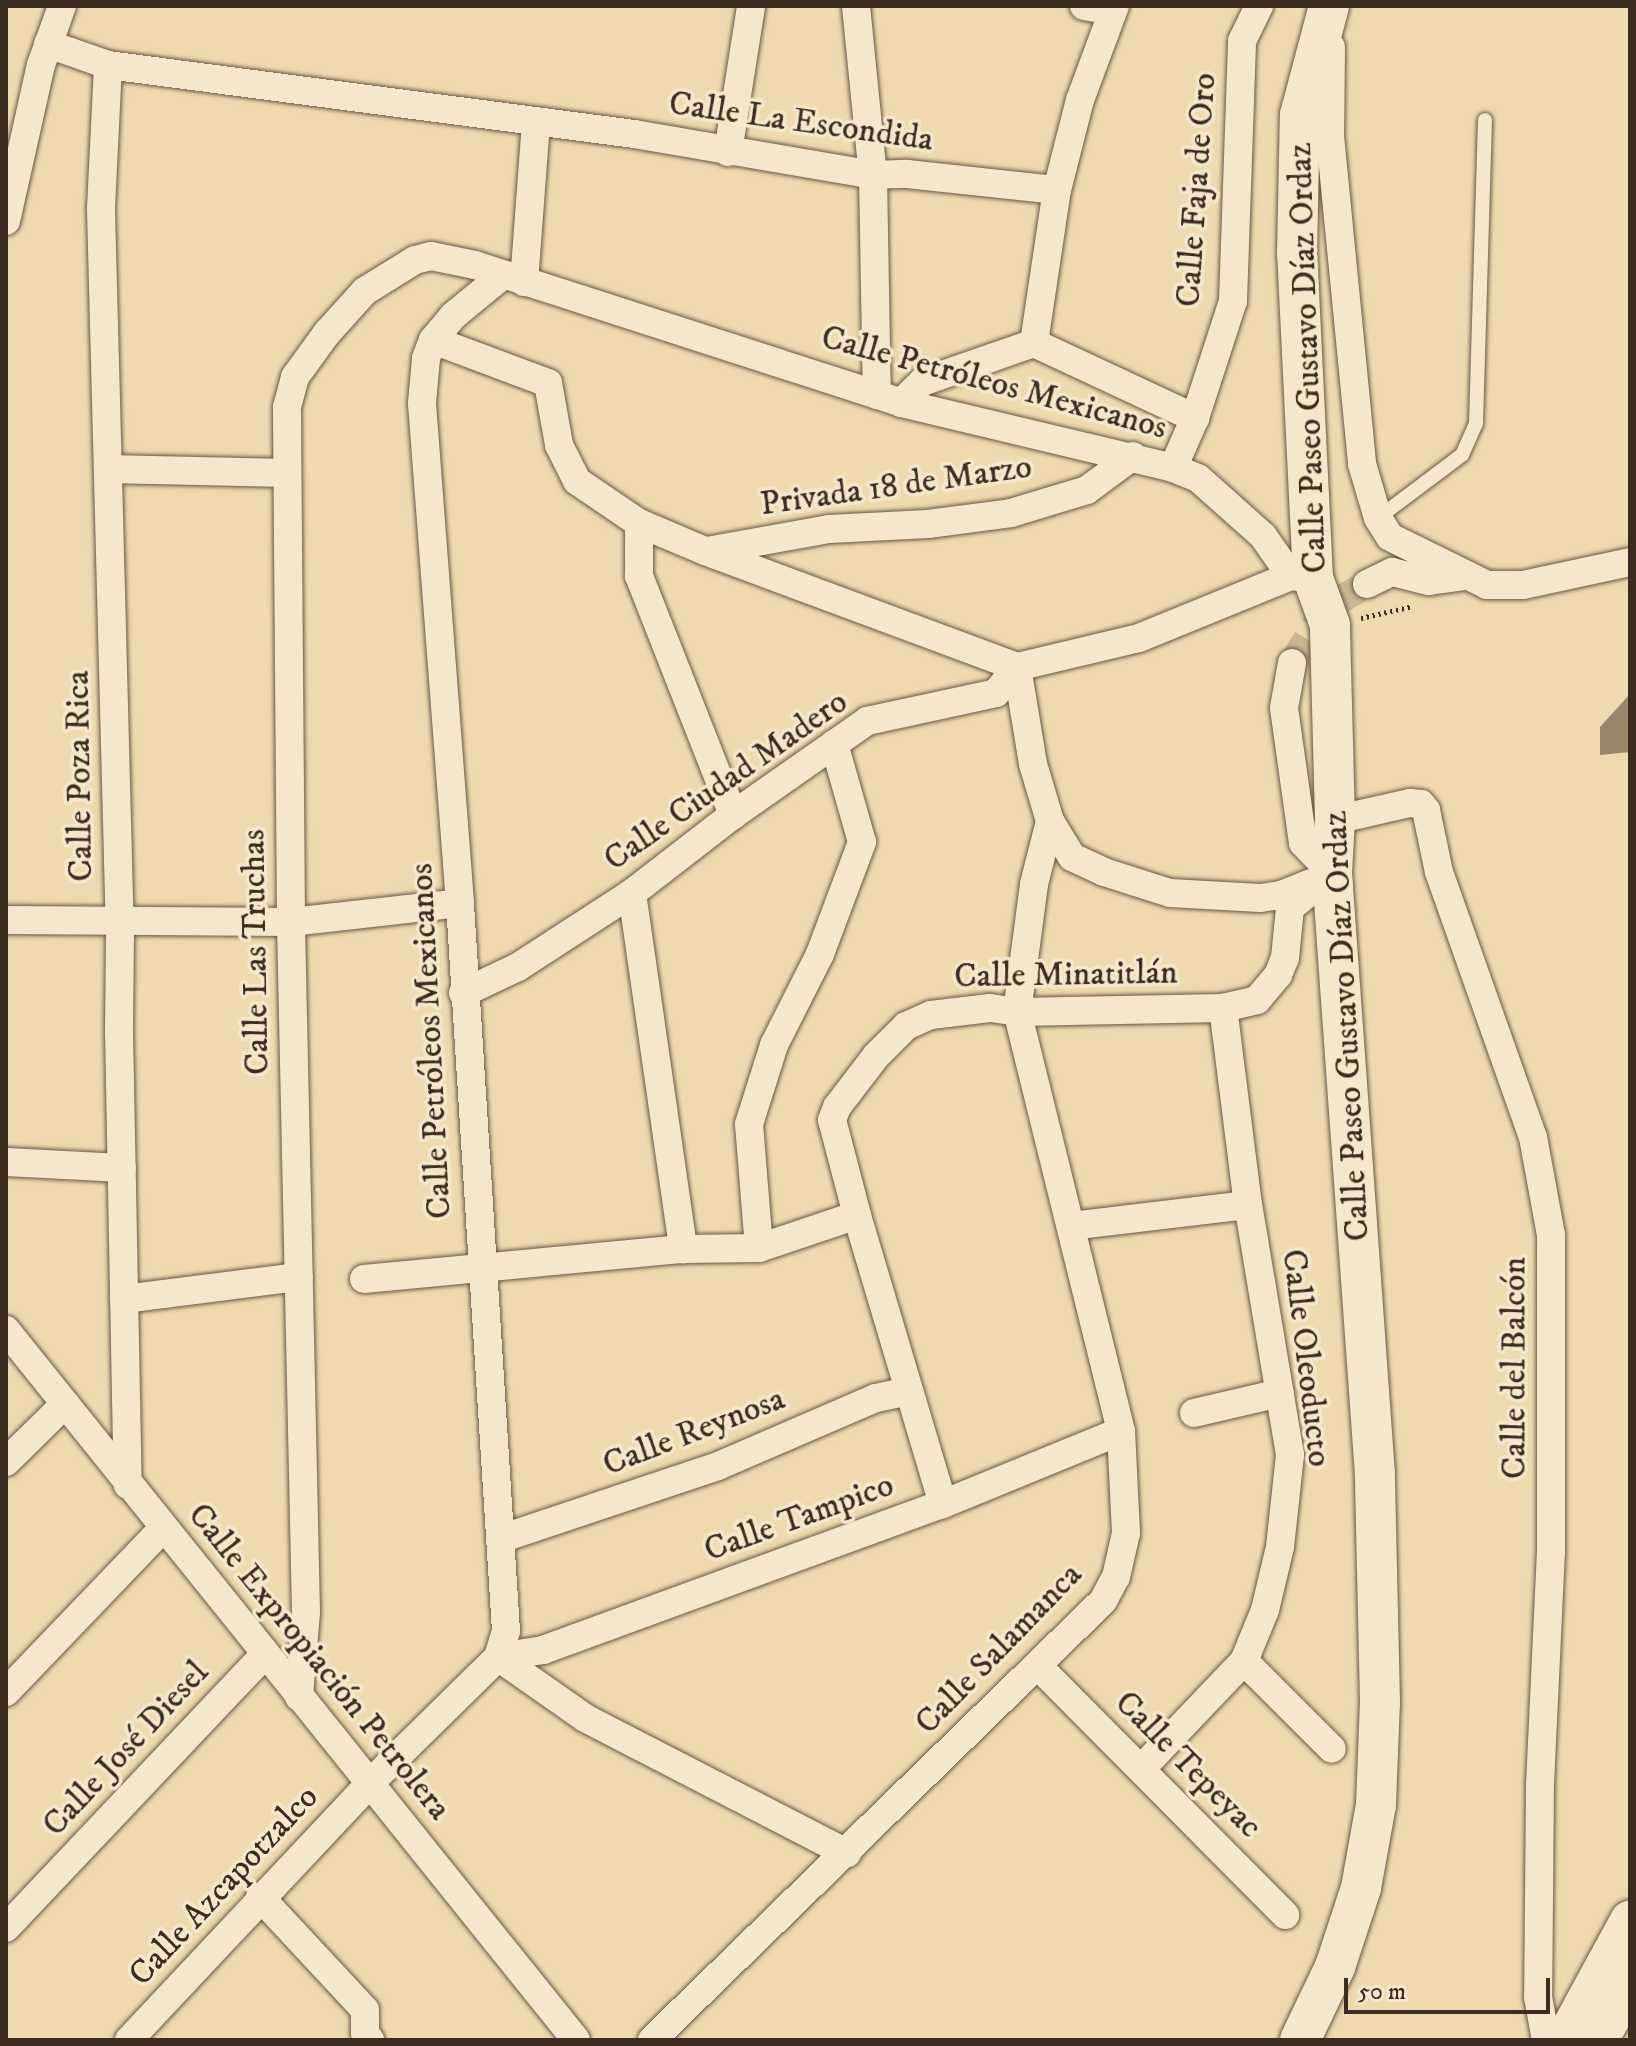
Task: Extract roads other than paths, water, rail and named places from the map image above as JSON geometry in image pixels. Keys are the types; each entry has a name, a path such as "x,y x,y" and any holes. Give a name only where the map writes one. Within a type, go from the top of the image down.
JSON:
{"main road":[{"name":"Calle Paseo Gustavo Díaz Ordaz","path":"1300,2040 1335,1967 1361,1888 1376,1805 1380,1702 1375,1475 1332,873 1335,820 1330,625 1302,577 1296,167 1300,115 1331,6"},
{"path":"1565,2040 1630,1921"},
{"path":"1598,2040 1630,1983"}],"street":[{"path":"7,209 48,44 62,6"},
{"path":"728,152 751,6"},
{"path":"856,6 873,175 889,399 922,382 1034,343 1195,418"},
{"name":"Calle Faja de Oro","path":"1173,468 1195,418 1233,301 1242,41 1259,6"},
{"path":"1331,6 1330,136 1362,464 1378,518 1390,537 1487,585 1507,587 1630,562"},
{"path":"1034,343 1057,190 1103,8"},
{"name":"Calle La Escondida","path":"48,44 99,61 634,134 873,175 907,174 1057,190"},
{"name":"Calle Poza Rica","path":"99,61 120,921 128,1485"},
{"path":"514,279 536,121"},
{"name":"Calle Petróleos Mexicanos","path":"415,260 431,256 514,279 889,399 1173,468 1198,478 1263,536 1302,577"},
{"name":"Calle Las Truchas","path":"299,1697 306,1612 291,922 287,407 295,377 327,333 365,291 415,260"},
{"name":"Calle Petróleos Mexicanos","path":"498,1657 506,1631 503,1538 481,1269 460,903 422,403 426,358 433,340 453,316 514,279"},
{"path":"433,340 548,383 559,445 577,481 639,523 705,551 1017,667 1139,638 1302,577"},
{"name":"Privada 18 de Marzo","path":"705,551 829,529 928,524 1011,513 1087,490 1133,456"},
{"path":"109,469 286,473"},
{"path":"639,523 639,576 733,815"},
{"path":"1367,584 1392,572 1429,581 1464,576"},
{"path":"1017,667 1033,764 1050,821 1072,857 1104,872 1170,893 1260,898 1281,895 1332,873 1303,843 1284,708 1292,663"},
{"name":"Calle Ciudad Madero","path":"463,993 518,967 632,893 733,815 878,717 996,693 1017,667"},
{"path":"759,1248 749,1124 774,1045 820,954 862,842 834,744"},
{"name":"Calle del Balcón","path":"1335,820 1410,803 1421,804 1426,810 1439,872 1533,1137 1548,1221 1551,1551 1540,1783 1538,1982 1546,2040"},
{"name":"Calle Salamanca","path":"652,2040 1038,1666 1103,1601 1116,1577 1126,1533 1121,1431 1017,1012 1034,884 1050,821"},
{"name":"Calle Minatitlán","path":"943,1504 857,1215 832,1120 837,1107 868,1066 906,1026 931,1015 990,1008 1017,1012 1223,1008 1257,1000 1265,993 1285,958 1290,908 1332,873"},
{"path":"632,893 683,1249"},
{"path":"6,920 291,922 460,903"},
{"name":"Calle Oleoducto","path":"1142,1768 1244,1661 1265,1610 1280,1547 1290,1455 1248,1205 1223,1008"},
{"path":"6,1162 122,1168"},
{"path":"1071,1226 1248,1205"},
{"path":"364,1279 683,1249 759,1248 857,1215"},
{"path":"124,1299 299,1277"},
{"name":"Calle Expropiación Petrolera","path":"6,1330 576,2040"},
{"name":"Calle Reynosa","path":"503,1538 718,1466 876,1398 909,1391"},
{"path":"1194,1413 1280,1393"},
{"path":"6,1462 65,1404"},
{"name":"Calle Tampico","path":"498,1657 543,1650 943,1504 1121,1431"},
{"path":"6,1692 163,1528"},
{"name":"Calle José Diesel","path":"6,1928 265,1654"},
{"path":"371,1782 498,1657 585,1718 847,1853"},
{"path":"1244,1661 1332,1749"},
{"name":"Calle Tepeyac","path":"1038,1666 1285,1915"},
{"name":"Calle Azcapotzalco","path":"129,2040 371,1782"},
{"path":"260,1897 365,2010 364,2038"}],"lane":[{"path":"1378,518 1462,455 1476,423 1485,120"}],"tunnel":[{"path":"1292,663 1322,616 1335,603 1367,584"}]}
